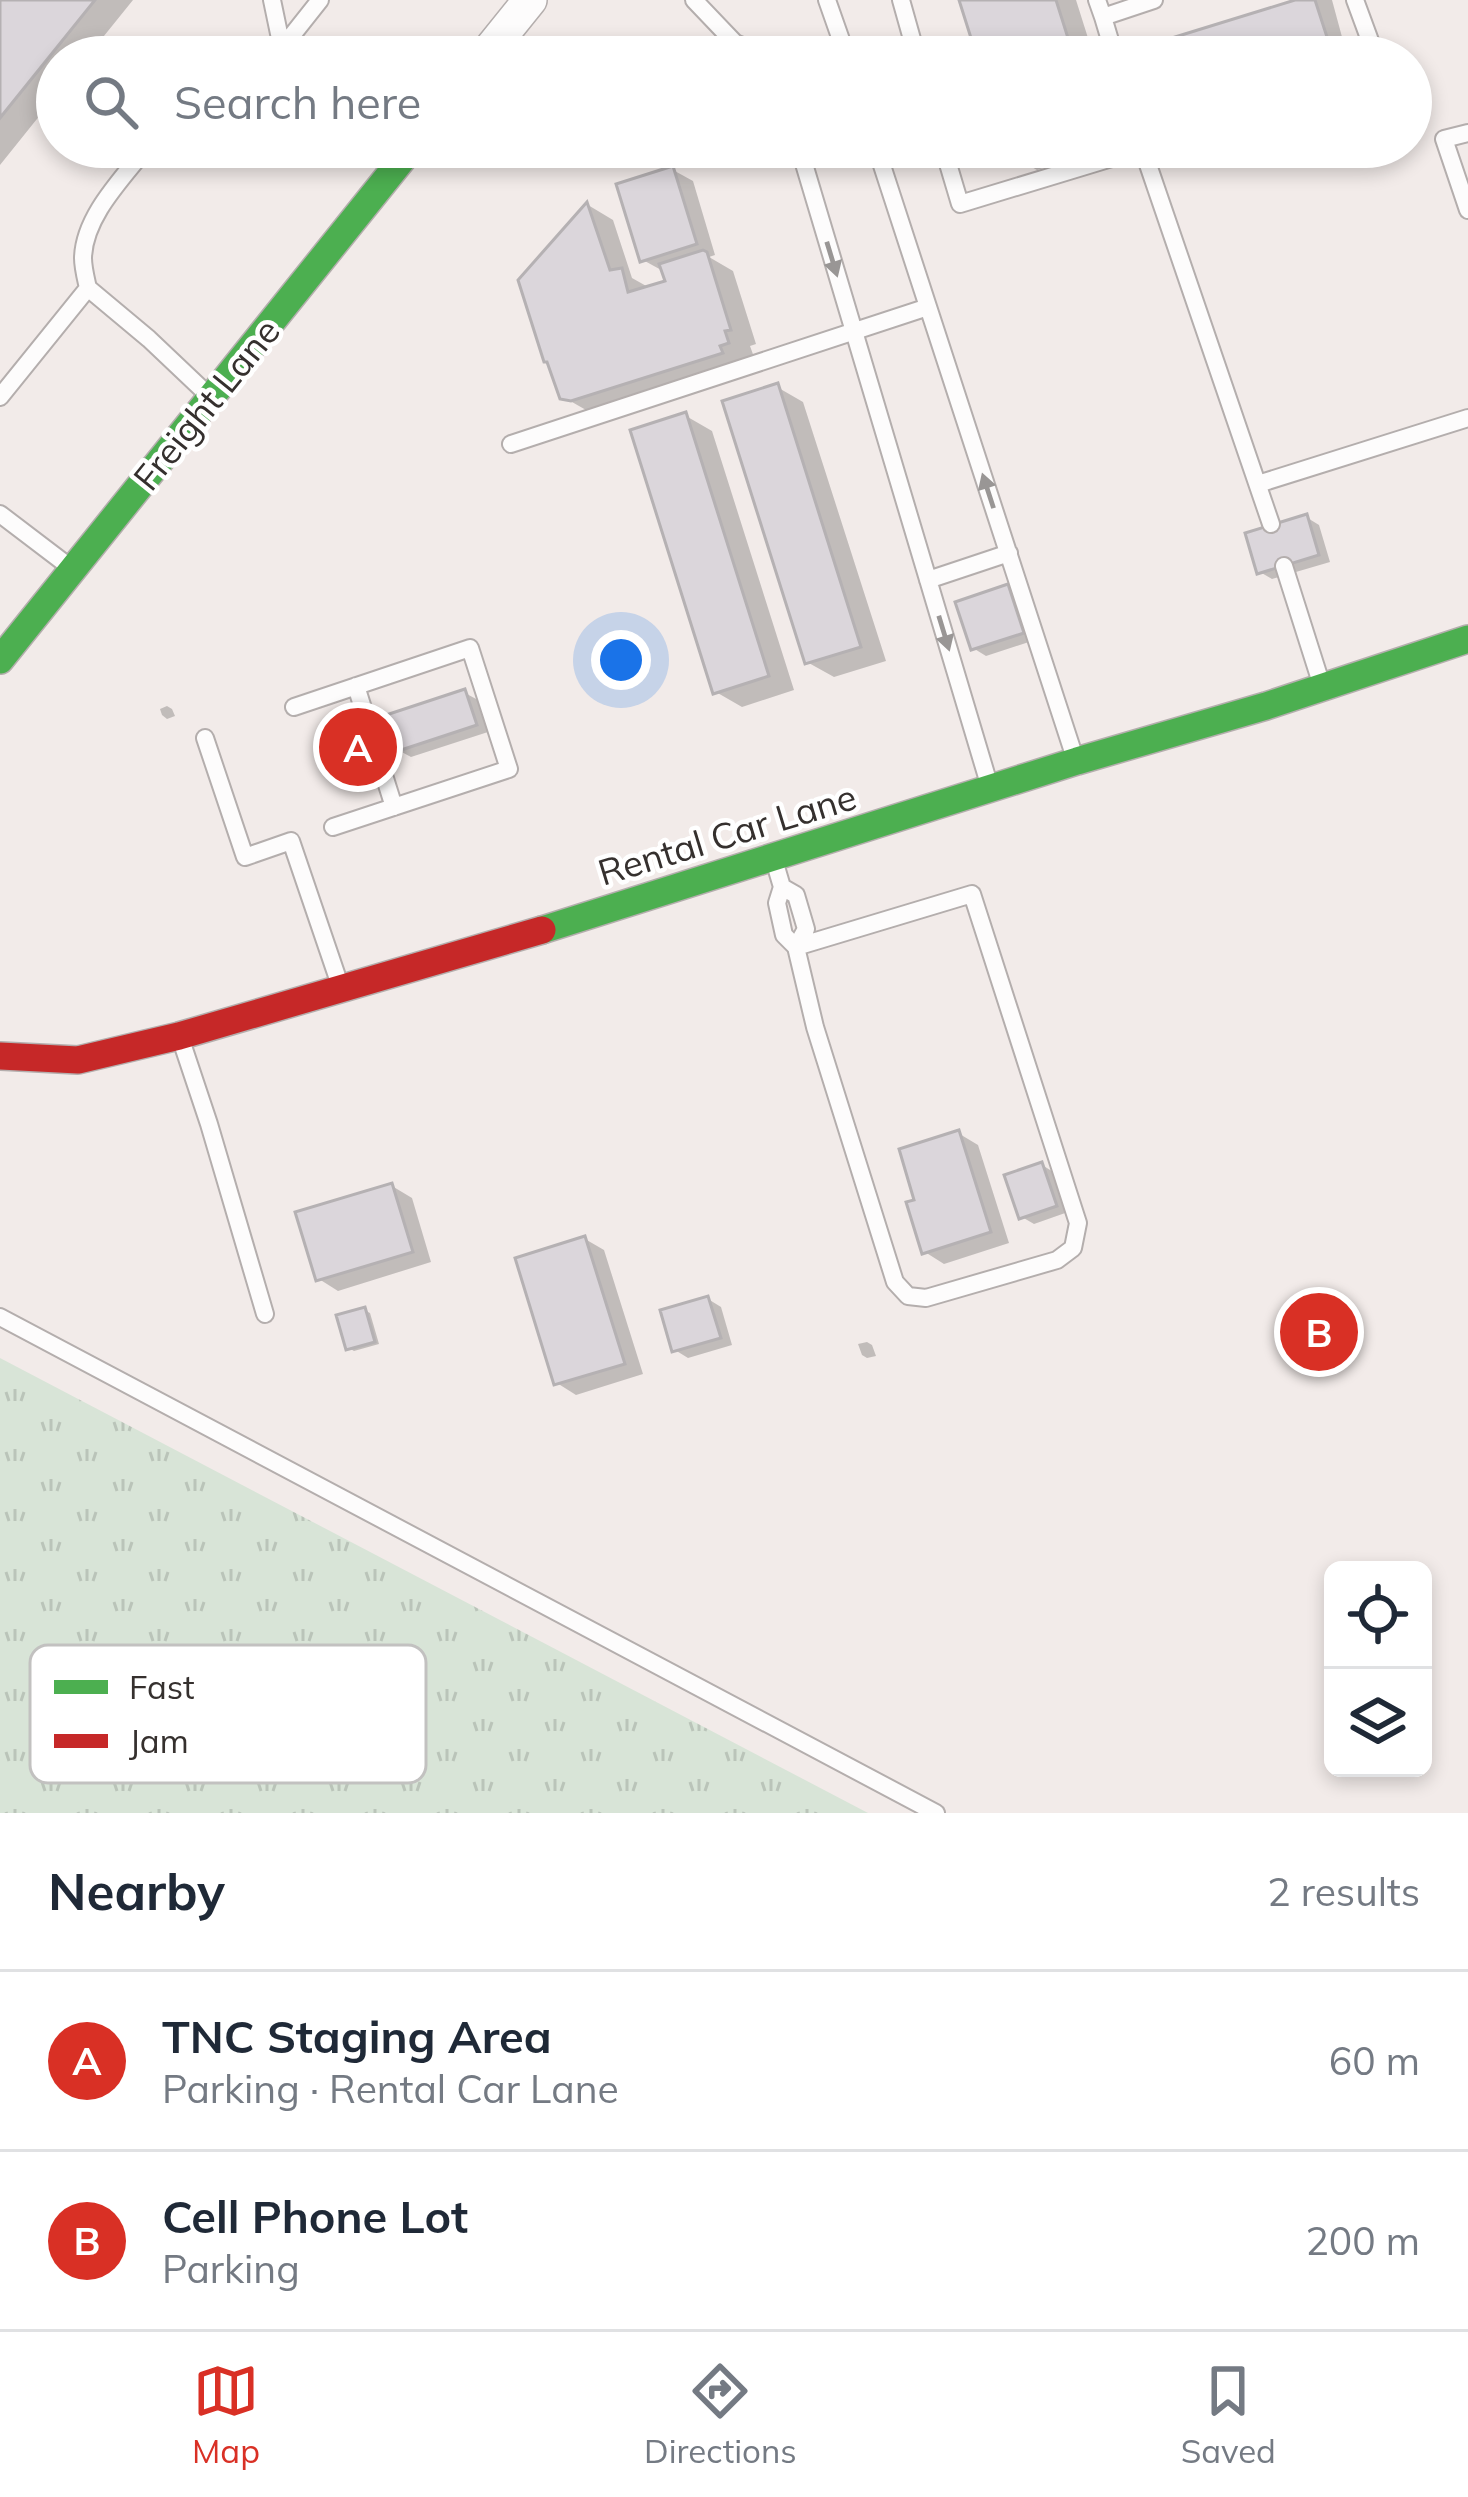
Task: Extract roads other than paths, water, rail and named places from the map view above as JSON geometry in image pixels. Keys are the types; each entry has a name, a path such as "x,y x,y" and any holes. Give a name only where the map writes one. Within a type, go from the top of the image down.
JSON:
{"street":[{"path":"501,36 530,0"},
{"name":"Freight Lane","path":"0,660 392,168"},
{"name":"Rental Car Lane","path":"0,1056 78,1060 179,1036 508,941 1468,639"}],"lane":[{"path":"272,0 282,36"},
{"path":"297,36 320,0"},
{"path":"694,0 728,36"},
{"path":"827,0 840,36"},
{"path":"901,0 911,36"},
{"path":"1100,9 1154,0"},
{"path":"1355,0 1368,36"},
{"path":"1468,133 1444,140 1468,210"},
{"path":"131,168 89,228 83,258 88,288 211,398"},
{"path":"805,168 991,788"},
{"path":"883,168 1077,761"},
{"path":"950,168 960,204 1078,168"},
{"path":"1151,168 1271,524"},
{"path":"0,397 88,288"},
{"path":"511,444 928,307"},
{"path":"1258,484 1468,418"},
{"path":"0,514 73,569"},
{"path":"928,580 1009,553"},
{"path":"1284,566 1322,687"},
{"path":"294,707 470,648 509,769 332,827"},
{"path":"356,686 394,807"},
{"path":"205,738 245,857 291,841 341,989"},
{"path":"773,856 782,886 796,895 806,929 796,947 815,1027 895,1282 908,1296 926,1298 1058,1260 1073,1247 1078,1223 972,894 796,947"},
{"path":"179,1036 266,1314"},
{"path":"0,1317 936,1813"}],"place":[{"name":"TNC Staging Area","path":"358,747"},
{"name":"Cell Phone Lot","path":"1319,1332"}]}
